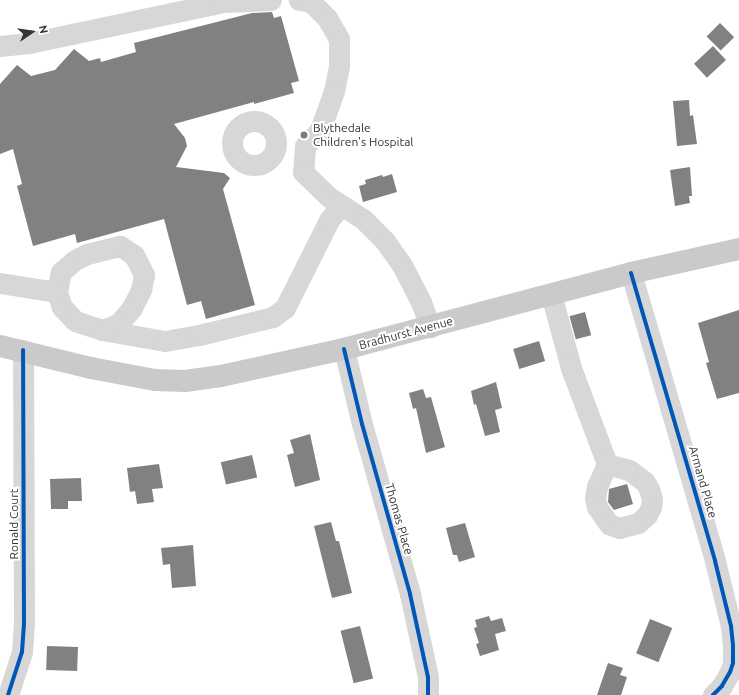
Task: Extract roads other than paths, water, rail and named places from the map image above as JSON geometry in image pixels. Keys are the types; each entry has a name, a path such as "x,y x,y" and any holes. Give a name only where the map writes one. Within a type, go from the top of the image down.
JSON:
{"main road":[{"name":"Bradhurst Avenue","path":"0,346 23,350 91,368 155,380 184,382 222,376 344,349 631,273 739,249"}],"street":[{"path":"0,46 29,43 223,2 271,0"},
{"path":"299,0 311,2 327,18 339,39 339,66 334,91 320,130 305,146 304,172"},
{"path":"277,146 304,172 317,188 363,219 385,241 402,265 421,302 430,327"},
{"path":"102,330 118,324 132,308 141,290 144,275 134,255 120,246 87,254 75,260 61,272 57,292 62,307 75,322 102,330 165,340 199,335 273,317 285,308 329,220 341,205"},
{"name":"Armand Place","path":"631,273 715,561 731,626 733,663 722,686 713,695"},
{"path":"0,283 57,292"},
{"path":"551,294 571,368 608,464"},
{"name":"Thomas Place","path":"344,349 362,424 410,594 428,677 428,695"},
{"name":"Ronald Court","path":"8,695 22,652 24,623 23,350"}],"place":[{"name":"Blythedale Children's Hospital","path":"304,135"}]}
